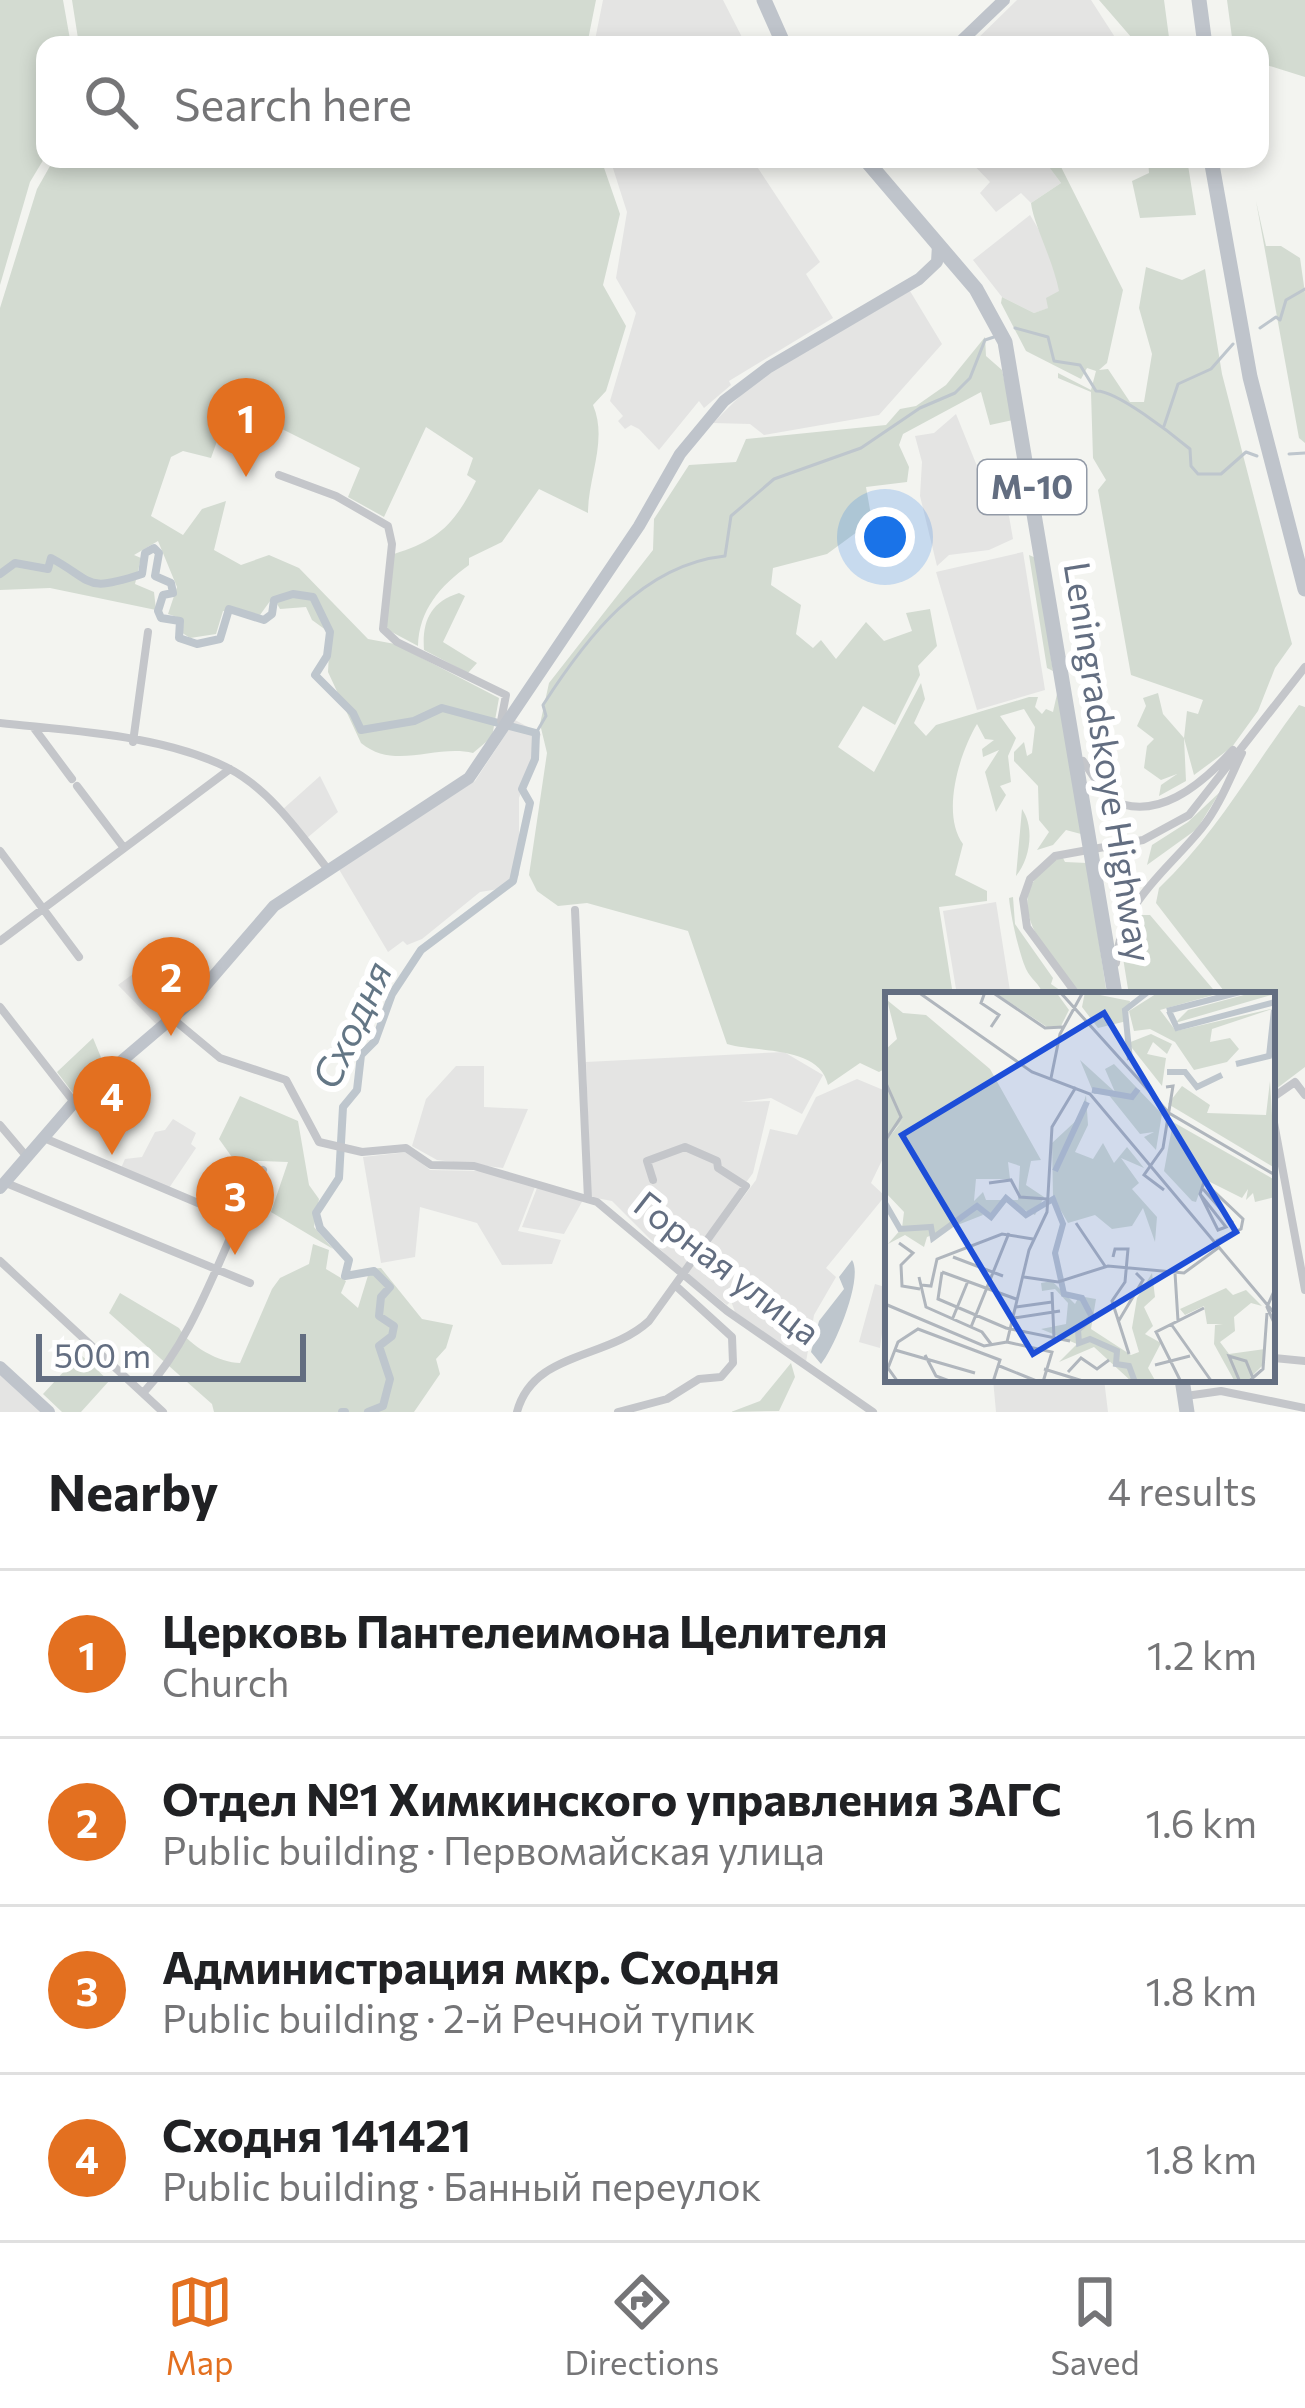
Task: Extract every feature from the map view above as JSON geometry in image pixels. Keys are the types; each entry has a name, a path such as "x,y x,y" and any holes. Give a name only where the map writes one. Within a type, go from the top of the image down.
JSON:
{"highway":[{"path":"768,0 784,36"},
{"path":"1189,0 1194,36"},
{"path":"1199,0 1204,36"},
{"name":"Leningradskoye Highway","path":"873,168 935,238 998,325 1013,372 1116,992"},
{"name":"Leningradskoye Highway","path":"883,168 983,288 1008,332 1083,761 1116,963 1116,992"},
{"path":"1213,168 1250,376 1305,589"},
{"path":"1224,168 1260,376 1305,554"}],"main road":[{"path":"966,36 1004,0"},
{"path":"929,270 939,257 935,238"},
{"path":"2,1185 74,1102 173,1019 261,918 326,867 458,788 639,526 689,441 735,391 929,270 944,263 960,270"},
{"path":"0,1367 50,1412"}],"street":[{"path":"279,475 336,496 388,526 392,544 383,629 397,642 506,694 502,728"},
{"path":"133,742 148,632"},
{"path":"1073,992 1029,936 1019,907 1032,870 1049,855 1153,837 1189,815 1305,664"},
{"path":"1112,845 1148,835 1189,811 1305,664"},
{"path":"0,734 5,724 133,742 230,769 289,820 326,867"},
{"path":"33,727 124,848"},
{"path":"1116,963 1125,921 1160,869 1204,826 1255,730"},
{"path":"1083,761 1108,798 1144,808 1174,799 1236,748"},
{"path":"0,941 230,769"},
{"path":"0,850 79,957"},
{"path":"575,910 588,1199"},
{"path":"0,1007 74,1102"},
{"name":"Горная улица","path":"173,1019 220,1058 286,1080 311,1135 344,1149 406,1148 431,1166 474,1166 611,1210 757,1334 874,1412"},
{"path":"1275,1096 1295,1082 1305,1096"},
{"path":"0,1126 28,1158"},
{"path":"1275,1128 1305,1290"},
{"path":"44,1138 236,1219"},
{"path":"517,1412 530,1378 639,1330 746,1186 718,1168 717,1161 685,1147 647,1161 652,1180"},
{"path":"144,1393 174,1359 236,1219 263,1171"},
{"path":"2,1185 250,1283"},
{"path":"0,1261 144,1393 156,1410"},
{"path":"618,1412 667,1399 699,1379 721,1377 733,1364 733,1337 676,1286"},
{"path":"1275,1358 1305,1360"},
{"path":"1182,1396 1221,1391 1305,1408"}],"shaded area":[{"path":"0,0 63,0 69,36 36,36 38,168 30,182 0,285"},
{"path":"72,0 596,0 589,36 78,36"},
{"path":"603,0 723,0 741,36 596,36"},
{"path":"1017,0 1091,0 1114,36 980,36"},
{"path":"1099,0 1164,0 1169,36 1130,36"},
{"path":"1227,0 1305,0 1305,77 1269,66 1269,36 1232,36"},
{"path":"49,168 604,168 620,214 603,285 626,326 606,391 593,405 599,432 588,513 539,489 502,542 469,558 469,565 433,600 422,621 418,646 388,630 384,619 394,554 442,530 476,481 467,475 473,458 426,427 384,517 348,497 360,468 264,420 226,416 211,458 183,451 171,457 151,516 183,535 202,509 226,501 214,550 241,565 269,555 299,568 368,639 395,644 499,698 492,737 473,753 388,755 361,743 328,672 330,633 312,620 306,607 280,609 273,597 260,615 223,611 216,634 190,638 181,632 183,619 168,614 177,587 158,541 134,555 141,558 135,584 154,592 156,610 50,588 0,590 0,308 37,189"},
{"path":"613,168 758,168 820,262 806,274 833,318 729,381 731,385 704,408 699,401 659,450 639,429 631,425 625,429 618,421 623,416 610,401 636,313 616,278 627,212"},
{"path":"977,168 1050,168 1061,183 1031,203 1021,193 996,212 980,193 990,182"},
{"path":"1050,168 1062,168 1123,290 1107,363 1099,370 1108,369 1130,402 1144,402 1152,354 1139,308 1146,267 1182,280 1205,269 1222,374 1292,644 1275,668 1258,711 1232,747 1194,775 1184,738 1187,711 1198,714 1203,700 1131,675 1098,490 1106,480 1093,458 1091,392 1058,378 1058,373 1091,390 1096,371 1087,368 1081,379 1026,351 1001,303 1002,297 1034,313 1048,308 1046,298 1059,291 1031,203 1061,183"},
{"path":"1149,168 1188,168 1196,215 1140,218 1132,181 1149,173"},
{"path":"1256,201 1266,246 1281,246 1300,258 1305,293 1305,443 1299,438"},
{"path":"1030,215 1051,250 1060,291 1049,308 1034,313 1002,297 973,260"},
{"path":"910,291 942,344 879,415 764,435 750,424 713,423 755,381"},
{"path":"985,337 986,356 1002,370 1013,420 990,425 981,392 903,434 899,445 909,467 907,482 866,487 872,521 827,554 773,568 771,585 801,605 796,634 813,648 821,640 836,659 866,622 884,641 912,631 906,613 930,609 937,646 918,666 920,675 895,725 863,706 838,747 874,772 921,683 925,699 914,723 926,736 936,725 1029,697 1038,697 1035,707 1042,714 1046,709 1053,712 1059,685 1081,834 1066,830 1053,845 1037,850 1049,832 1039,820 1038,786 1014,761 1014,752 1024,742 1027,756 1032,753 1035,727 1024,709 1000,716 1016,738 1008,756 1011,782 1000,786 1006,795 996,812 985,772 999,750 983,757 982,749 994,740 985,739 977,724 955,784 953,817 963,844 955,875 987,891 987,901 939,907 953,992 885,992 885,1069 879,1072 860,1063 828,1085 813,1063 800,1057 727,1044 688,931 587,903 558,906 537,891 529,875 547,753 540,724 549,683 653,550 654,519 689,465 736,462 746,439 886,425 900,409 916,406 946,385"},
{"path":"956,414 977,466 1009,516 1013,539 989,550 949,555 937,566 920,496 922,462 915,436 934,433"},
{"path":"1023,552 1045,690 977,710 936,572"},
{"path":"1029,555 1036,558 1053,671 1047,668"},
{"path":"459,593 465,596 443,642 477,663 468,673 424,650 430,614"},
{"path":"1158,693 1163,714 1184,738 1186,781 1159,796 1161,785 1177,774 1161,780 1144,768 1147,746 1154,739 1137,726 1146,706 1143,698"},
{"path":"1299,705 1305,707 1305,1067 1275,1090 1275,992 1225,992 1156,903 1159,888 1216,823"},
{"path":"1090,711 1113,726 1116,781 1102,784"},
{"path":"515,720 541,734 519,798 519,875 512,887 480,892 422,939 407,945 403,941 388,952 337,866 475,781"},
{"path":"320,776 338,812 307,838 282,810"},
{"path":"1220,792 1197,829 1147,865 1152,845 1188,822"},
{"path":"1022,809 1029,825 1029,843 1016,876"},
{"path":"1113,855 1120,860 1131,903 1117,917 1104,860"},
{"path":"1062,856 1065,862 1087,863 1107,992 1079,992 1041,943 1027,907 1030,889 1041,872"},
{"path":"1013,897 1015,924 1053,978 1051,984 1063,992 1042,992 1028,973 1013,925 1009,898"},
{"path":"996,902 1010,991 956,992 943,911"},
{"path":"1140,915 1150,915 1215,992 1129,992 1123,958"},
{"path":"141,968 178,1007 158,1026 118,985"},
{"path":"93,1038 105,1067 73,1093 57,1072"},
{"path":"784,1052 823,1075 802,1114 771,1098 741,1102 770,1101 753,1173 682,1271 612,1201 591,1197 586,1062"},
{"path":"456,1066 484,1066 484,1107 528,1109 503,1168 437,1160 412,1146 426,1099"},
{"path":"857,1079 885,1091 885,1154 871,1183 885,1196 826,1268 836,1277 814,1315 806,1362 735,1312 731,1301 727,1305 687,1273 756,1180 770,1129 797,1135 816,1097"},
{"path":"240,1096 298,1121 309,1185 319,1199 314,1227 333,1249 271,1212 288,1162 234,1160 219,1139"},
{"path":"173,1119 196,1133 191,1144 196,1148 169,1188 121,1168 125,1159 142,1157 155,1132 165,1130"},
{"path":"408,1152 430,1170 481,1171 535,1187 518,1231 561,1240 552,1264 502,1265 477,1223 420,1207 415,1257 381,1263 363,1157"},
{"path":"537,1188 583,1200 564,1234 522,1227"},
{"path":"313,1244 329,1250 326,1269 346,1281 341,1293 358,1308 370,1269 381,1268 422,1319 453,1325 446,1348 436,1359 440,1374 414,1412 214,1412 212,1404 109,1313 120,1293 179,1328 206,1352 240,1363 272,1289 280,1278 309,1264"},
{"path":"852,1260 851,1297 821,1364 811,1352 819,1321 844,1289 839,1277"},
{"path":"875,1284 885,1287 880,1348 859,1342"},
{"path":"80,1354 109,1381 81,1412 62,1412 43,1394"},
{"path":"791,1363 795,1377 779,1411 731,1412 760,1401"},
{"path":"0,1370 45,1412 0,1412"},
{"path":"993,1382 1104,1382 1108,1412 996,1412"}],"waterway":[{"path":"1260,328 1276,317 1280,320 1286,300 1305,289"},
{"path":"1015,328 1048,337 1054,361 1080,365 1096,391 1130,405 1182,442 1190,449 1191,466 1198,474 1221,474 1246,452 1257,456"},
{"path":"536,733 546,716 543,705 578,655 642,589 695,562 725,556 731,516 774,479 861,448 920,408 955,393 970,378 985,340 994,337"},
{"path":"1164,426 1178,384 1211,369 1233,344"},
{"path":"1289,454 1305,453"},
{"name":"Сходня","path":"0,574 15,563 48,569 51,558 91,582 110,583 142,574 145,553 154,548 159,553 155,576 171,583 173,593 163,595 161,618 180,621 179,638 197,644 220,639 229,609 264,620 272,614 274,600 293,594 313,597 330,632 327,656 315,675 353,713 361,730 414,721 442,708 536,733 535,759 522,789 530,803 513,881 421,950 392,994 375,1041 361,1055 357,1090 343,1107 339,1178 316,1213 320,1228 349,1260 345,1276 374,1271 390,1287 381,1297 379,1316 394,1326 392,1336 379,1346 390,1379 383,1406 368,1412"}],"place":[{"name":"Церковь Пантелеимона Целителя","path":"246,477"},
{"name":"Отдел №1 Химкинского управления ЗАГС","path":"171,1036"},
{"name":"Сходня 141421","path":"112,1155"},
{"name":"Администрация мкр. Сходня","path":"235,1255"}]}
